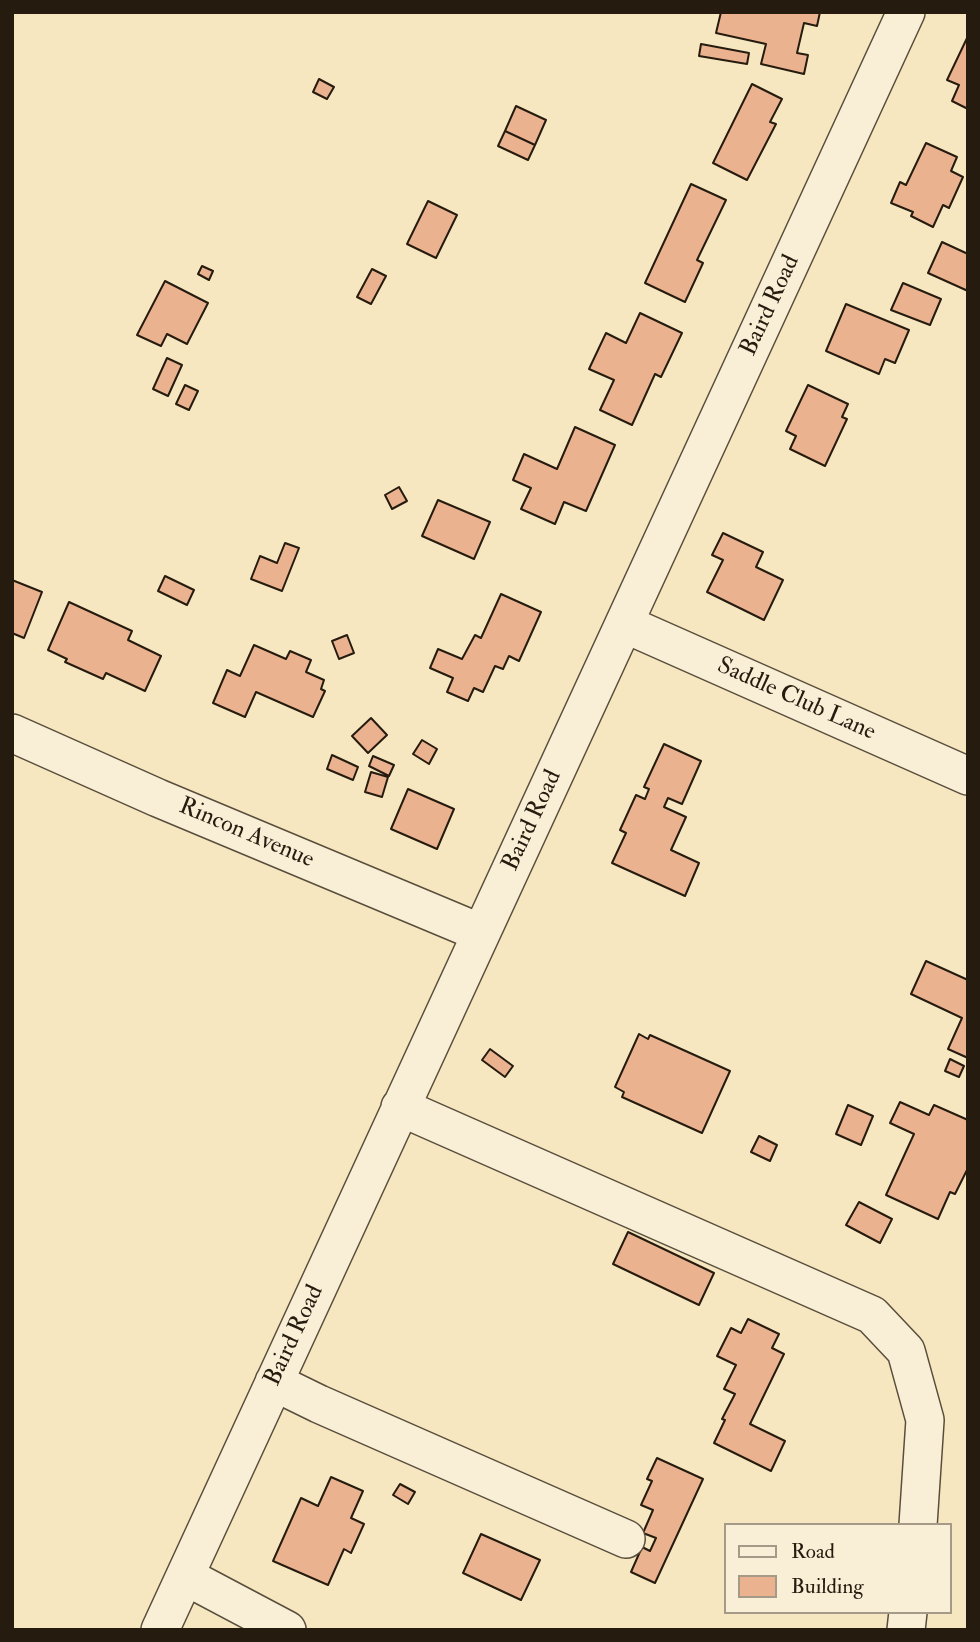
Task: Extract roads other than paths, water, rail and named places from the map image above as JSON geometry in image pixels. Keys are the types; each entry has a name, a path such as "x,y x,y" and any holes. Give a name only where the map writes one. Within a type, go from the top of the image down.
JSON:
{"street":[{"name":"Baird Road","path":"160,1630 906,12"},
{"name":"Saddle Club Lane","path":"625,624 968,776"},
{"name":"Rincon Avenue","path":"12,733 158,798 481,933"},
{"path":"400,1107 873,1315 906,1351 925,1420 918,1523"},
{"path":"274,1382 626,1539"},
{"path":"185,1576 287,1630"}]}
